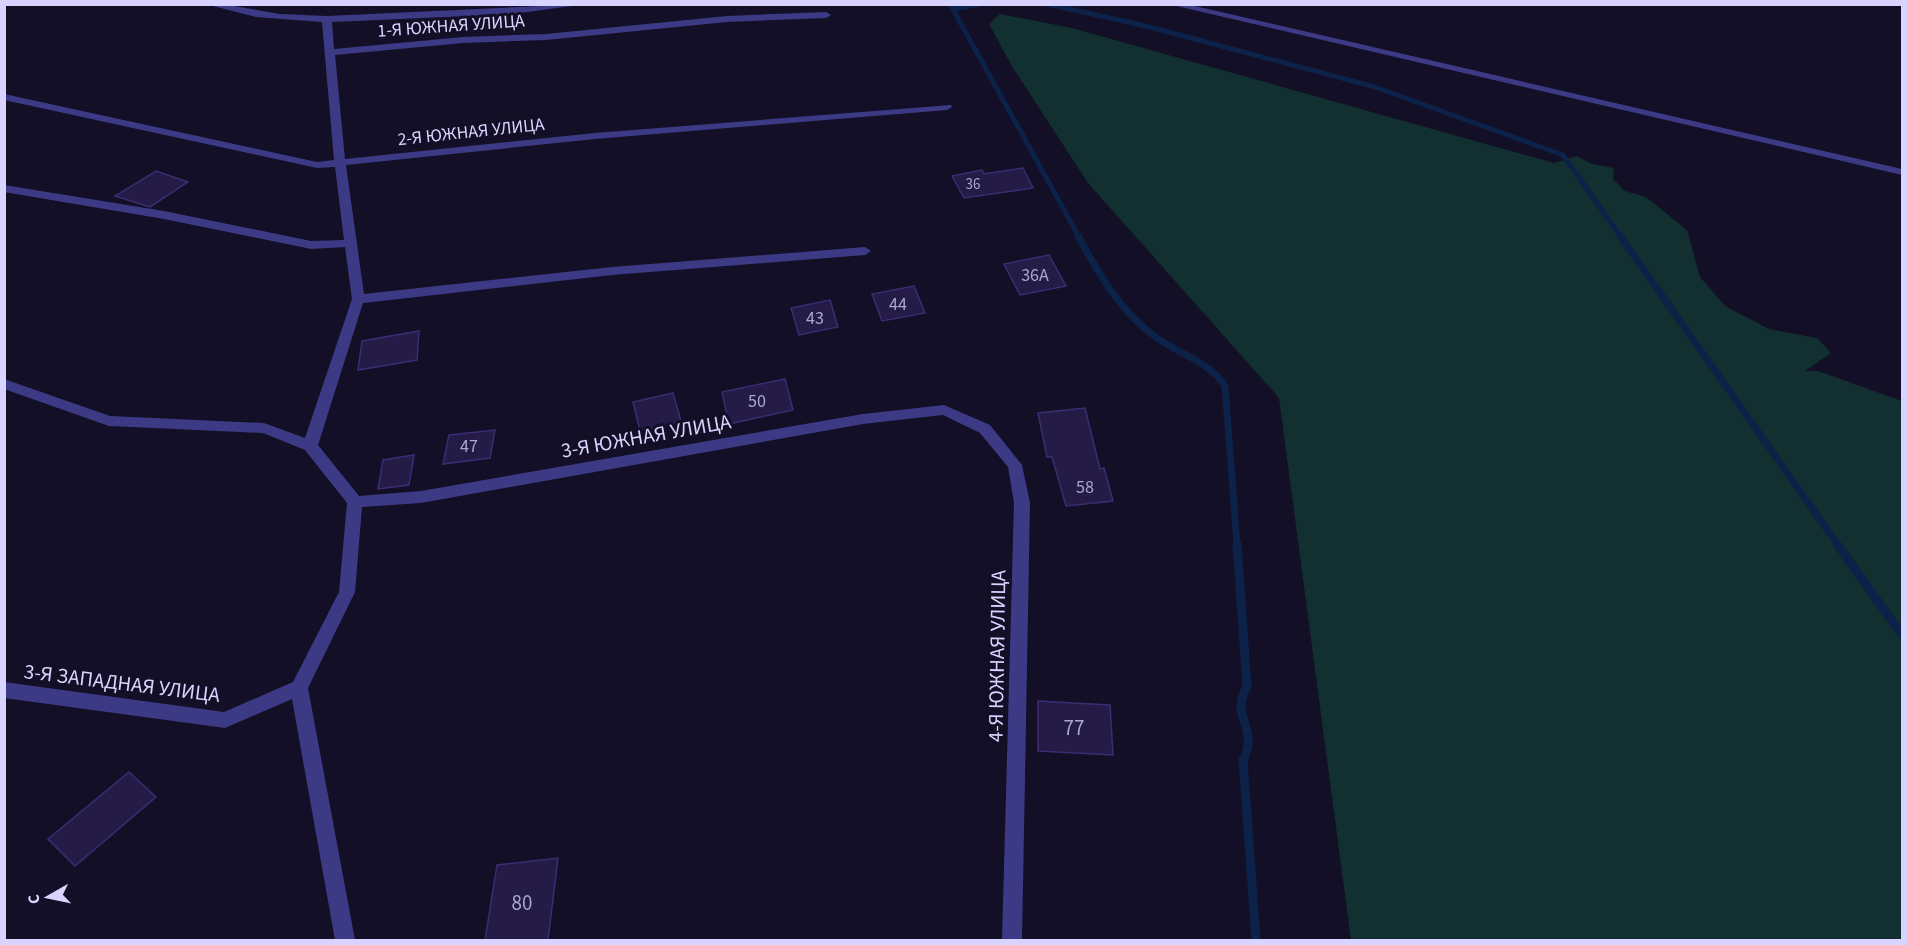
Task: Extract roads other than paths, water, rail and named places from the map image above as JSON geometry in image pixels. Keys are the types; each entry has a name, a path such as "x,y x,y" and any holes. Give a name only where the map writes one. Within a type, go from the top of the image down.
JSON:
{"street":[{"path":"208,4 254,15 327,21 477,14 582,4"},
{"path":"1172,4 1902,172"},
{"name":"1-Я ЮЖНАЯ УЛИЦА","path":"330,52 463,40 546,37 727,20 826,15"},
{"path":"310,446 358,299 340,164 327,21"},
{"name":"2-Я ЮЖНАЯ УЛИЦА","path":"4,97 317,165 595,136 947,107"},
{"path":"4,188 164,215 311,245 352,243"},
{"path":"358,299 482,283 865,251"},
{"path":"4,384 109,422 264,428 310,446 355,502 347,592 299,688 345,940"},
{"name":"3-Я ЮЖНАЯ УЛИЦА","path":"355,502 421,497 863,419 944,410"},
{"name":"4-Я ЮЖНАЯ УЛИЦА","path":"944,410 985,429 1015,465 1022,503 1012,940"},
{"name":"3-Я ЗАПАДНАЯ УЛИЦА","path":"4,690 225,720 299,688"}],"waterway":[{"path":"950,4 1079,237"},
{"path":"953,9 981,4"},
{"path":"1047,4 1146,26 1375,87 1563,155 1621,237"},
{"path":"1078,236 1111,292 1132,316 1157,338 1211,370 1225,386 1237,545"},
{"path":"1620,236 1838,545"},
{"path":"1237,544 1247,686 1241,707 1248,739 1243,760 1256,940"},
{"path":"1837,544 1902,635"}]}
